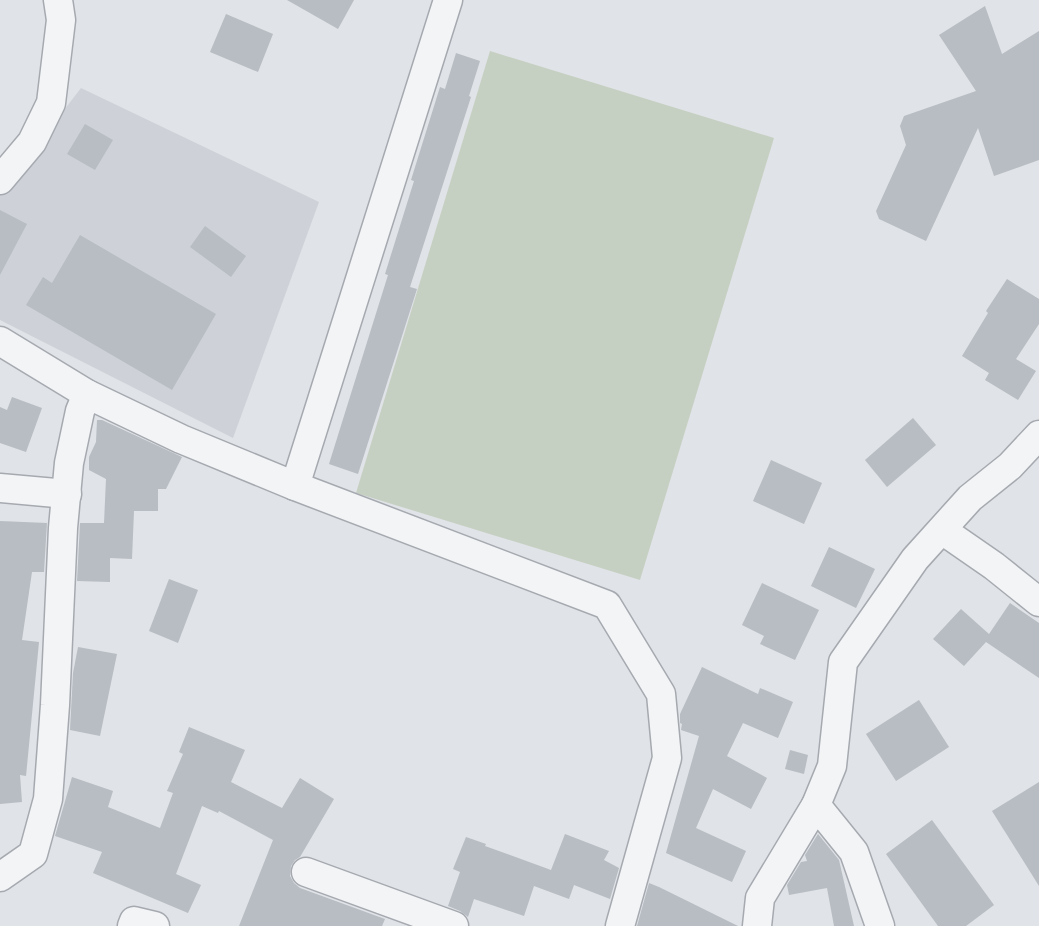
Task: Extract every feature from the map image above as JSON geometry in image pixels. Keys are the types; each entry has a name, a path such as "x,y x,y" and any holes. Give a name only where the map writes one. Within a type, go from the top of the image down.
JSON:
{"street":[{"path":"0,180 32,142 51,103 61,20 58,0"},
{"path":"295,486 448,0"},
{"path":"0,341 87,394 181,439 295,486 607,605 661,694 667,758 620,926"},
{"path":"0,877 33,854 48,799 66,494 69,463 80,411 87,394"},
{"path":"757,926 760,898 816,805 832,766 844,662 915,559 971,498 1010,466 1039,435"},
{"path":"0,488 66,494"},
{"path":"942,530 1039,602"},
{"path":"816,805 854,852 880,926"},
{"path":"306,872 454,926"},
{"path":"132,926 134,921 155,926"}],"shaded area":[{"path":"81,88 319,202 233,438 0,320 0,193"}],"green space":[{"path":"490,51 774,138 640,580 356,493"}],"building":[{"path":"287,0 354,0 338,29"},
{"path":"985,6 1002,54 1039,31 1039,160 994,176 978,128 926,241 879,219 876,211 906,145 900,126 904,116 976,91 939,35"},
{"path":"226,14 273,34 258,72 210,52"},
{"path":"456,53 480,61 410,287 417,289 358,474 329,464 388,275 385,274 414,181 411,180 440,87 445,89"},
{"path":"85,124 113,140 95,170 67,154"},
{"path":"0,210 27,224 0,275"},
{"path":"205,226 246,256 231,277 190,247"},
{"path":"80,235 216,314 172,390 26,305 43,277 52,283"},
{"path":"1007,279 1039,299 1039,324 1016,359 1036,371 1018,400 985,380 989,373 962,356"},
{"path":"12,397 42,408 26,452 0,443 0,407 7,410"},
{"path":"913,418 936,445 887,487 865,460"},
{"path":"97,420 182,457 166,489 158,489 158,511 134,511 132,559 110,558 110,582 77,581 80,523 104,523 106,479 89,470 89,457 96,442"},
{"path":"771,460 822,483 804,524 753,501"},
{"path":"0,521 47,523 44,572 32,572 22,640 39,642 26,776 20,775 22,802 0,804"},
{"path":"829,547 875,569 856,608 811,586"},
{"path":"169,579 198,590 178,643 149,631"},
{"path":"762,583 819,610 795,660 760,644 764,636 742,625"},
{"path":"1010,603 1039,623 1039,678 986,642 964,666 933,639 961,609 989,634"},
{"path":"78,647 117,654 100,736 70,730 73,673"},
{"path":"702,667 758,694 760,688 793,702 778,738 743,723 727,756 767,778 751,809 713,789 696,828 746,851 732,882 666,853 699,736 681,730 680,714"},
{"path":"919,700 949,747 896,781 866,734"},
{"path":"189,727 245,750 231,782 282,808 300,778 334,799 300,857 291,866 290,876 300,888 385,919 382,926 239,926 273,840 219,811 218,813 202,806 176,874 201,885 188,913 93,873 102,852 55,836 72,777 113,791 108,807 160,828 173,793 167,791 183,754 179,752"},
{"path":"790,750 808,755 804,774 785,769"},
{"path":"1039,782 1039,886 992,811"},
{"path":"932,820 994,905 966,926 938,926 886,854"},
{"path":"565,834 609,851 604,860 619,868 610,899 574,885 569,899 534,886 524,916 474,899 468,917 448,906 460,872 453,869 466,837 551,870"},
{"path":"818,834 839,860 854,926 834,926 827,888 789,895 787,885 801,862 807,861 805,855"},
{"path":"649,883 659,887 738,926 637,926"}]}
